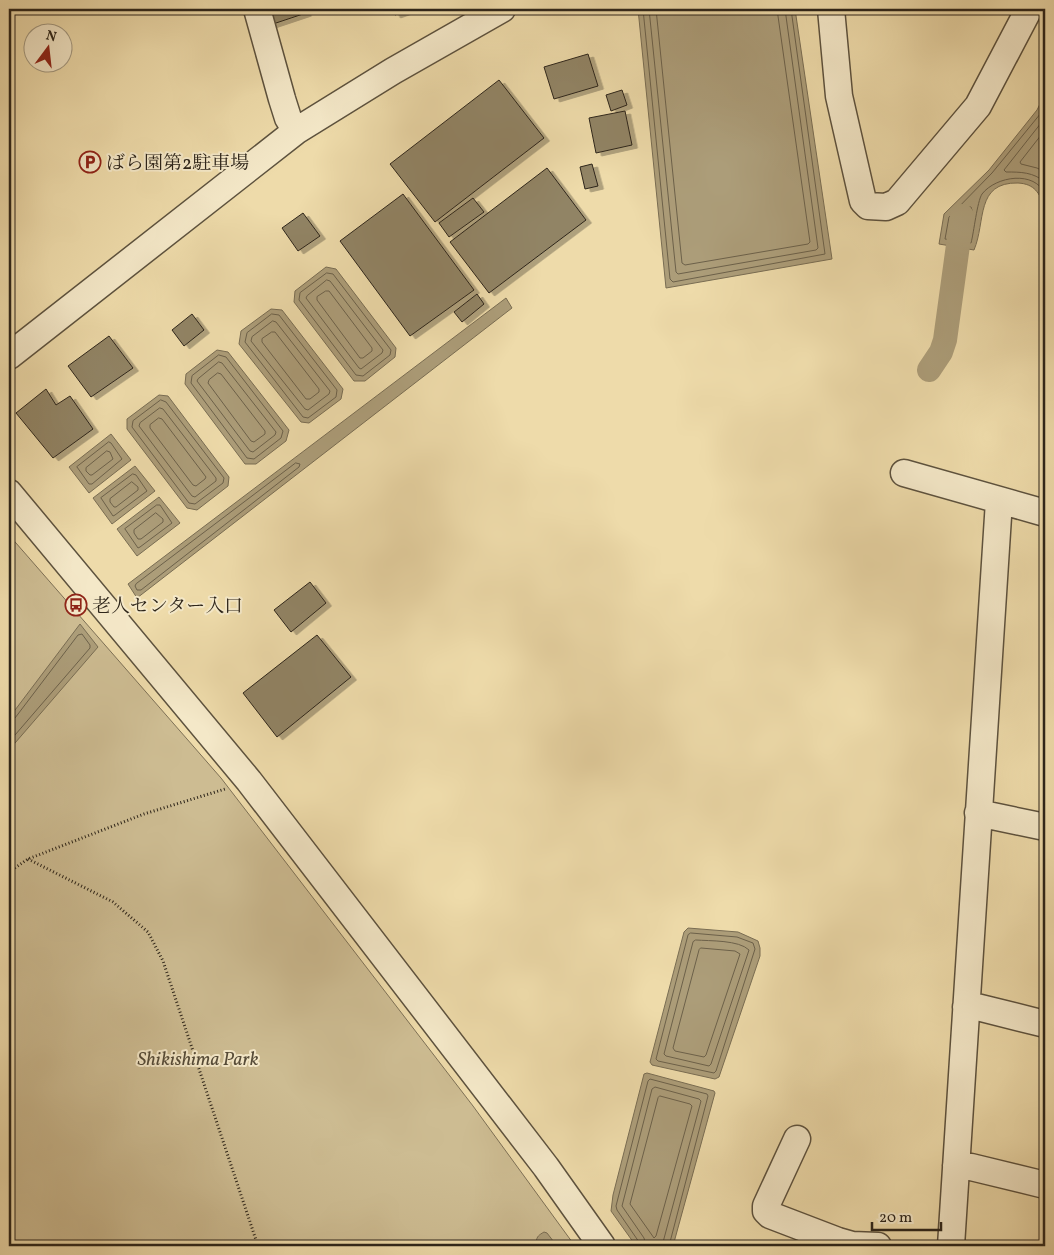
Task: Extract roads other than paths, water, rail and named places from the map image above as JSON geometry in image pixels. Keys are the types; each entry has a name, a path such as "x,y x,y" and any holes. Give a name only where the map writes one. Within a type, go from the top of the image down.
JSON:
{"street":[{"path":"257,9 288,118 296,131"},
{"path":"831,9 839,96 863,201 868,206 886,207 896,202 978,106 1029,9"},
{"path":"9,356 296,131 493,11"},
{"path":"904,473 1045,513"},
{"path":"9,493 249,781 546,1167 602,1246"},
{"path":"951,1246 999,501"},
{"path":"978,812 1045,827"},
{"path":"966,1006 1045,1024"},
{"path":"797,1139 766,1206 766,1211 770,1215 838,1241 852,1245 878,1246"},
{"path":"956,1166 971,1167 1045,1185"}],"water":[{"path":"638,9 795,9 832,259 666,288"},
{"path":"1045,79 1045,207 1036,190 1029,185 1018,183 1004,184 988,196 974,250 939,244 944,214 989,170 1037,110 1041,102"},
{"path":"326,267 336,269 396,348 395,357 365,381 354,381 294,302 295,291"},
{"path":"506,298 512,308 137,598 128,584"},
{"path":"271,309 282,310 343,389 341,399 309,423 301,422 239,344 241,331"},
{"path":"217,350 228,352 289,430 286,441 256,464 245,464 185,384 186,374"},
{"path":"159,395 168,396 229,477 228,486 197,510 187,508 127,429 127,419"},
{"path":"111,434 131,460 89,493 69,467"},
{"path":"135,466 155,491 112,524 93,498"},
{"path":"159,497 180,523 137,556 117,529"},
{"path":"80,624 98,647 9,750 9,718"},
{"path":"688,928 738,932 758,941 760,948 760,956 719,1077 715,1079 652,1065 650,1062 684,932"},
{"path":"647,1073 714,1091 715,1093 673,1246 636,1246 611,1211 613,1195 644,1074"},
{"path":"544,1232 547,1233 557,1246 538,1246 537,1238"}],"waterway":[{"path":"929,370 941,352 945,340 962,216"}],"place":[{"name":"ばら園第2駐車場","path":"90,162"},
{"name":"老人センター入口","path":"76,605"}],"park label":[{"name":"Shikishima Park","path":"198,1058"}]}
